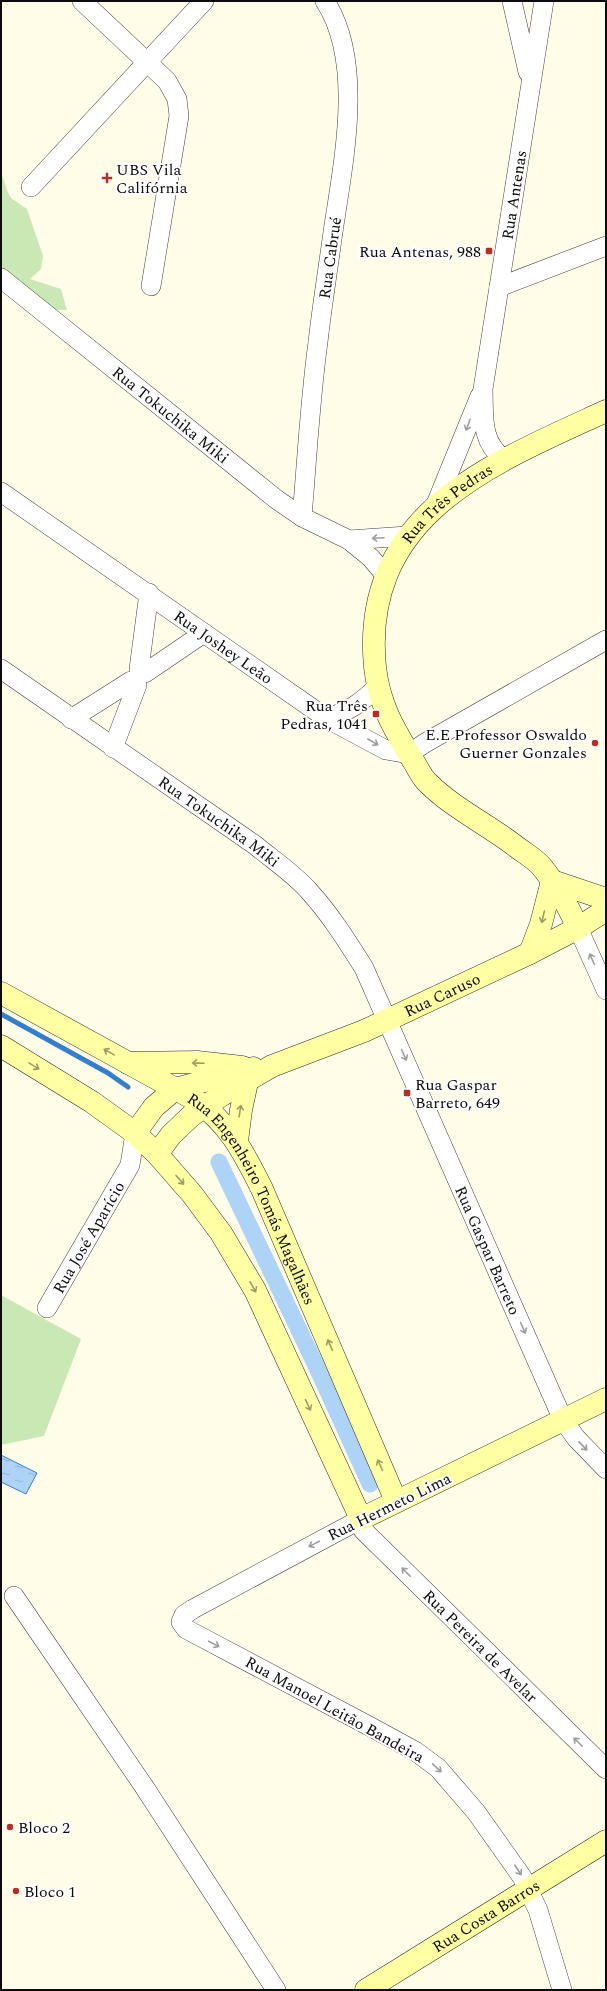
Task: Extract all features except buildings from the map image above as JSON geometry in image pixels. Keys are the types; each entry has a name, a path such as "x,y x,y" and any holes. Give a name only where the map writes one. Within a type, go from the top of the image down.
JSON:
{"street":[{"path":"82,1 167,81 177,99 179,116 151,286"},
{"path":"31,187 204,1"},
{"path":"512,1 531,84"},
{"name":"Rua Antenas","path":"436,504 483,389 544,1"},
{"name":"Rua Cabrué","path":"302,517 318,344 345,152 348,101 346,59 332,3"},
{"path":"499,287 606,246"},
{"name":"Rua Tokuchika Miki","path":"1,278 276,499 302,517 349,540 371,558 386,576"},
{"name":"Rua Antenas","path":"483,389 487,439 493,450 504,459"},
{"name":"Rua Três Pedras","path":"409,754 384,710 377,687 374,630 378,604 386,576 407,536 436,504 475,476 504,459 606,411"},
{"name":"Rua Joshey Leão","path":"1,492 149,593 326,718 386,750 409,754"},
{"path":"349,540 407,536"},
{"path":"113,748 138,677 149,593"},
{"path":"71,719 204,633"},
{"path":"606,640 425,743 409,754 426,782 457,806 500,833 540,865 569,908 606,990"},
{"name":"Rua Tokuchika Miki","path":"1,669 254,845 288,871 308,890 342,933 364,968 388,1020"},
{"path":"326,718 350,710 377,687"},
{"path":"552,881 606,899"},
{"path":"530,953 542,924 552,881"},
{"name":"Rua Caruso","path":"171,1091 249,1075 337,1042 388,1020 530,953 578,928 606,910"},
{"name":"Rua Engenheiro Tomás Magalhães","path":"1,992 127,1063 171,1091 198,1111 223,1123 237,1141 262,1189 396,1501"},
{"name":"Rua Gaspar Barreto","path":"388,1020 564,1420 576,1438 606,1468"},
{"path":"1,1046 97,1106 138,1129 160,1149 221,1233 255,1290 360,1519"},
{"path":"127,1063 197,1062 249,1075 242,1099 237,1141"},
{"name":"Rua Caruso","path":"160,1149 182,1124 249,1075"},
{"path":"138,1129 154,1107 171,1091"},
{"name":"Rua José Aparício","path":"47,1308 130,1166 138,1129"},
{"name":"Rua José Aparício","path":"130,1166 160,1149"},
{"name":"Rua Hermeto Lima","path":"181,1624 184,1615 193,1609 360,1519 606,1399"},
{"name":"Rua Pereira de Avelar","path":"360,1519 363,1530 606,1769"},
{"path":"14,1596 145,1788 276,1990"},
{"name":"Rua Manoel Leitão Bandeira","path":"181,1624 186,1629 371,1727 427,1759 438,1768 476,1812 516,1867 529,1890 538,1910 562,1990"},
{"name":"Rua Costa Barros","path":"366,1990 606,1841"}],"green space":[{"path":"1,172 11,198 27,209 43,256 41,269 30,279 61,289 67,310 57,310 53,308 1,267"},
{"path":"1,1295 81,1339 44,1436 1,1445"}],"water":[{"path":"1,1455 37,1473 26,1494 1,1482"}],"waterway":[{"path":"1,1014 108,1073 128,1087"},
{"path":"219,1162 320,1374 370,1484"}],"place":[{"name":"UBS Vila Califórnia","path":"107,178"},
{"name":"Rua Antenas, 988","path":"489,251"},
{"name":"Rua Três Pedras, 1041","path":"376,714"},
{"name":"E.E Professor Oswaldo Guerner Gonzales","path":"595,743"},
{"name":"Rua Gaspar Barreto, 649","path":"407,1093"},
{"name":"Bloco 2","path":"10,1827"},
{"name":"Bloco 1","path":"16,1891"}]}
